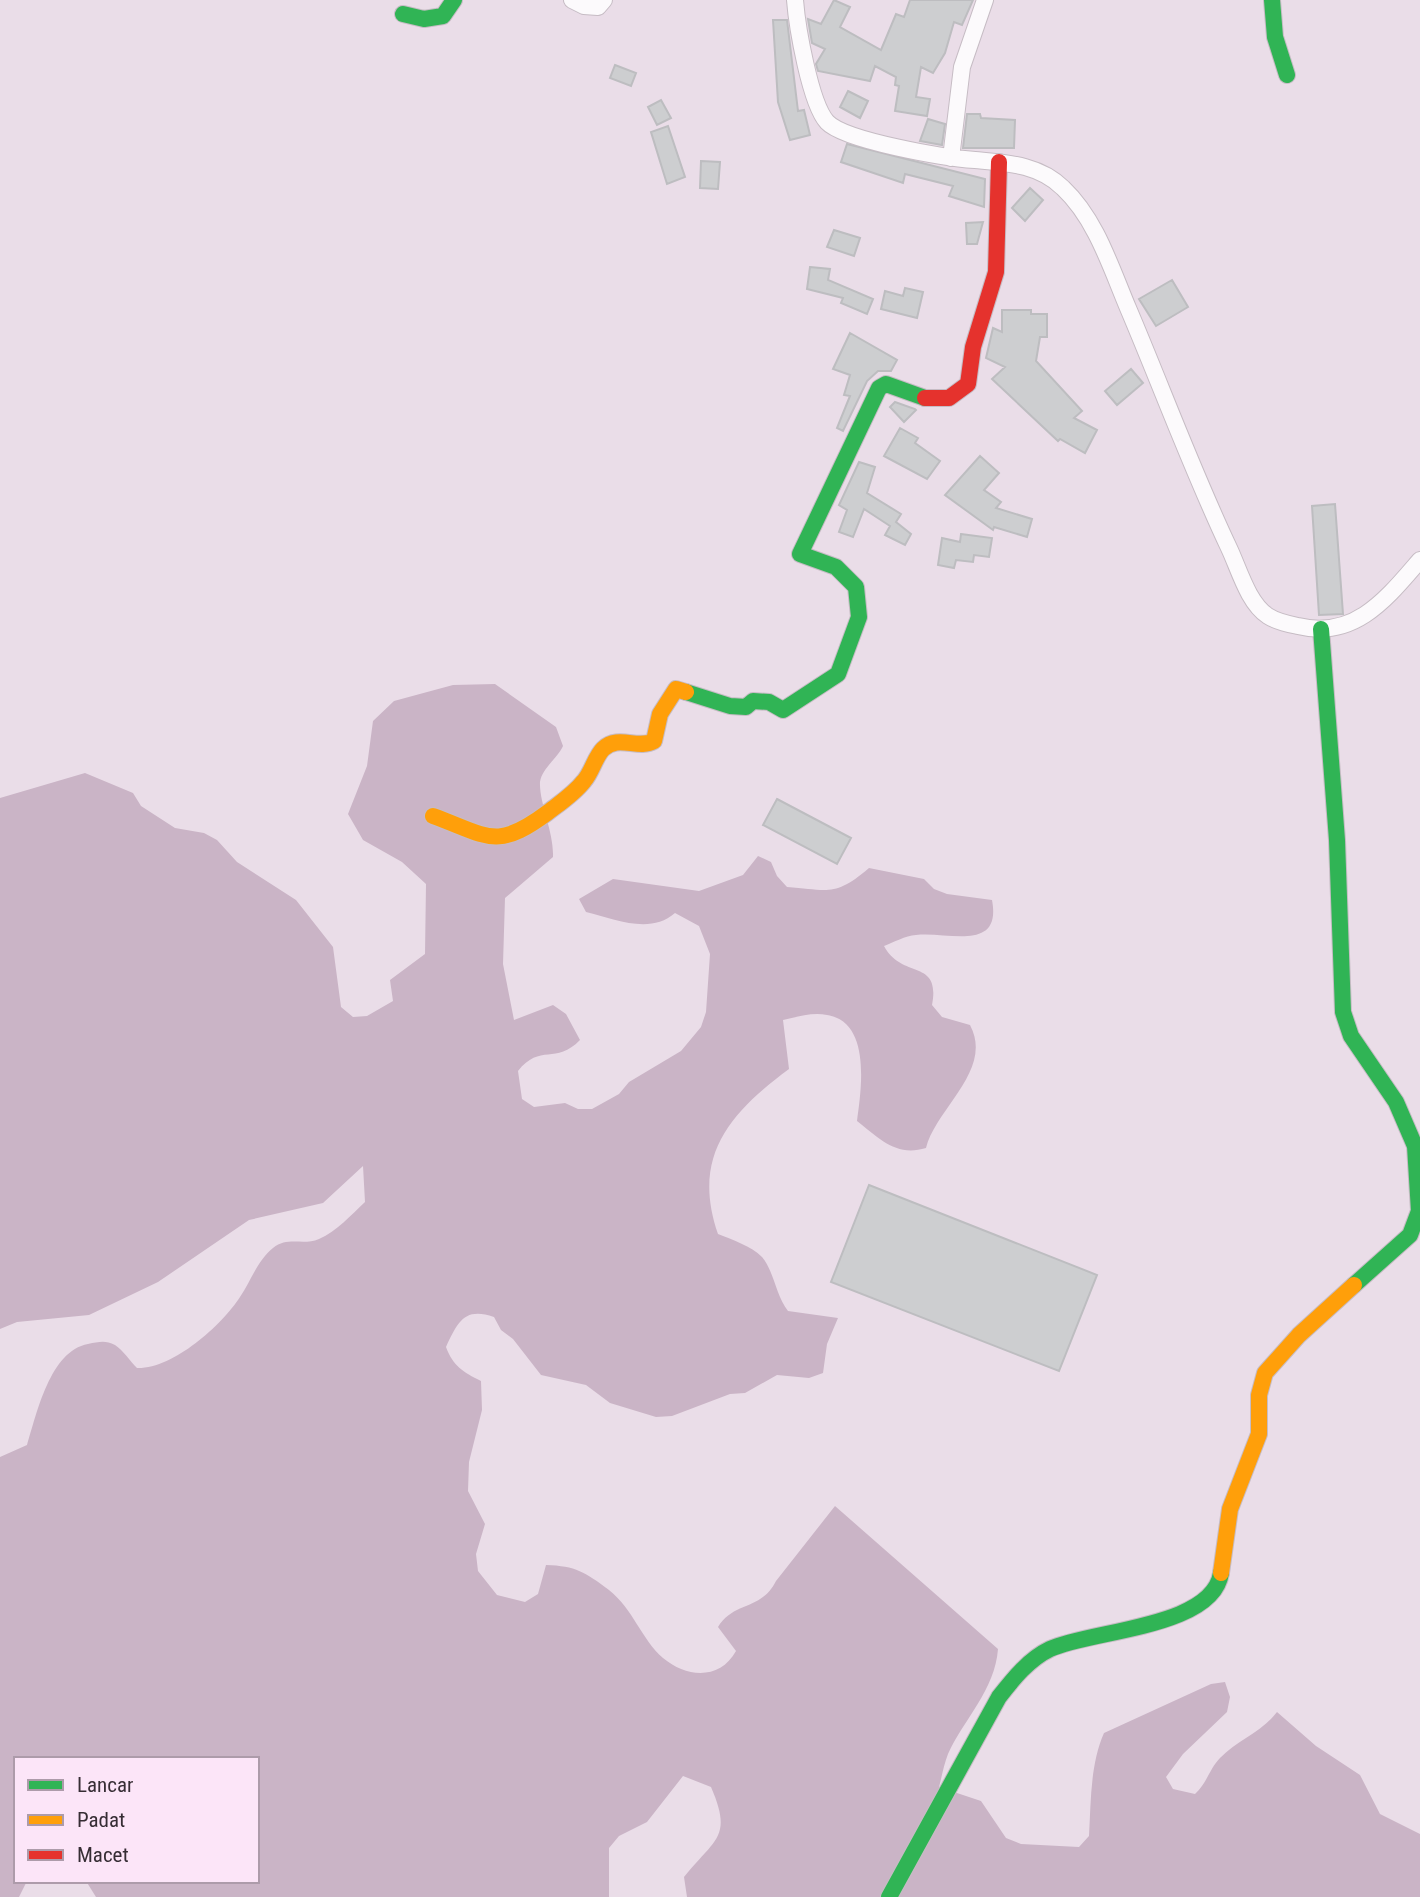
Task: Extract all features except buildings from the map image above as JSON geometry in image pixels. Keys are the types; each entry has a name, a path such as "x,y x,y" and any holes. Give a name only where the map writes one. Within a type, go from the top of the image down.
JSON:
{"street":[{"path":"403,14 424,19 443,16 454,0"},
{"path":"572,0 584,6 598,7 604,0"},
{"path":"795,0 797,29 826,121 845,133 951,158 1015,163 1046,174 1074,201 1103,248 1211,510 1249,590 1268,616 1293,625 1321,629 1345,626 1375,610 1420,560"},
{"path":"951,158 962,67 985,0"},
{"path":"1272,0 1275,37 1287,75"},
{"path":"433,816 492,837 507,837 534,824 576,791 587,778 603,749 616,741 647,745 654,741 660,714 676,689 730,706 746,707 752,701 769,702 783,710 838,674 849,651 859,617 856,587 836,567 800,554 879,388 886,384 936,401 957,395 968,384 973,347 996,272 999,162"},
{"path":"889,1897 999,1697 1017,1674 1050,1649 1088,1637 1144,1628 1171,1619 1204,1601 1214,1590 1220,1581 1230,1509 1257,1443 1259,1395 1265,1373 1299,1335 1398,1248 1416,1224 1419,1200 1415,1146 1396,1102 1351,1036 1343,1012 1337,840 1321,629"}],"shaded area":[{"path":"495,684 556,727 563,746 540,782 553,857 505,898 503,964 514,1020 553,1005 566,1014 580,1040 563,1051 534,1058 518,1071 522,1099 534,1107 565,1103 578,1109 592,1109 619,1094 629,1082 681,1051 701,1027 706,1012 710,954 699,926 675,913 665,920 644,924 586,912 579,899 613,879 699,891 743,875 758,856 771,862 777,876 787,887 831,890 848,884 869,868 924,879 934,889 947,894 992,900 993,917 989,927 981,933 969,936 916,935 884,946 900,963 926,975 933,990 932,1005 942,1017 970,1025 975,1042 975,1058 969,1073 940,1118 926,1148 906,1150 889,1145 857,1121 861,1076 857,1044 851,1030 841,1020 816,1014 783,1020 789,1069 749,1102 733,1120 713,1159 709,1182 711,1206 718,1234 747,1246 762,1257 788,1311 838,1318 827,1344 823,1373 809,1378 777,1375 745,1393 730,1394 672,1416 656,1417 610,1403 586,1385 541,1375 513,1339 501,1330 494,1317 484,1314 469,1316 454,1330 446,1347 452,1359 459,1368 481,1381 482,1410 469,1462 468,1491 485,1524 476,1554 478,1571 497,1595 525,1602 538,1594 546,1565 580,1571 617,1598 656,1651 672,1665 692,1672 712,1671 721,1667 736,1651 718,1627 732,1613 770,1591 835,1506 998,1649 991,1678 948,1754 939,1787 981,1801 1006,1838 1021,1844 1079,1847 1089,1836 1094,1771 1104,1733 1211,1684 1225,1682 1230,1697 1227,1712 1183,1754 1166,1777 1173,1789 1195,1794 1220,1758 1277,1712 1316,1746 1360,1775 1380,1814 1420,1834 1420,1897 687,1897 684,1877 712,1845 720,1828 720,1817 711,1787 683,1776 647,1822 619,1836 609,1848 609,1897 96,1897 87,1883 259,1883 259,1757 14,1757 14,1883 26,1883 19,1897 0,1897 0,1457 27,1445 47,1385 64,1358 75,1349 99,1342 111,1343 137,1368 151,1366 180,1354 209,1332 232,1308 273,1248 279,1244 313,1241 326,1236 365,1202 363,1166 323,1203 249,1220 158,1282 89,1315 17,1322 0,1329 0,798 85,773 133,793 141,806 175,828 204,833 217,840 237,862 296,900 333,947 341,1007 353,1017 367,1016 393,1001 390,980 425,954 426,884 402,862 363,840 348,814 367,766 373,721 394,701 453,685"}],"traffic: fast":[{"path":"403,14 424,19 443,16 454,0"},
{"path":"1272,0 1275,37 1287,75"},
{"path":"686,692 730,706 746,707 753,701 769,702 783,710 838,674 859,617 856,587 836,567 800,554 879,388 886,384 925,398"},
{"path":"1321,629 1337,840 1343,1012 1351,1036 1396,1102 1415,1146 1419,1211 1410,1235 1354,1285"},
{"path":"889,1897 999,1697 1022,1670 1050,1649 1148,1624 1197,1605 1213,1591 1221,1573"}],"traffic: slow":[{"path":"433,816 491,836 503,836 530,825 576,790 603,749 615,743 641,744 654,741 660,714 676,689 686,692"},
{"path":"1221,1573 1230,1509 1259,1434 1259,1395 1265,1373 1299,1335 1354,1285"}],"traffic: jam":[{"path":"925,398 949,398 968,384 973,347 996,272 999,162"}]}
